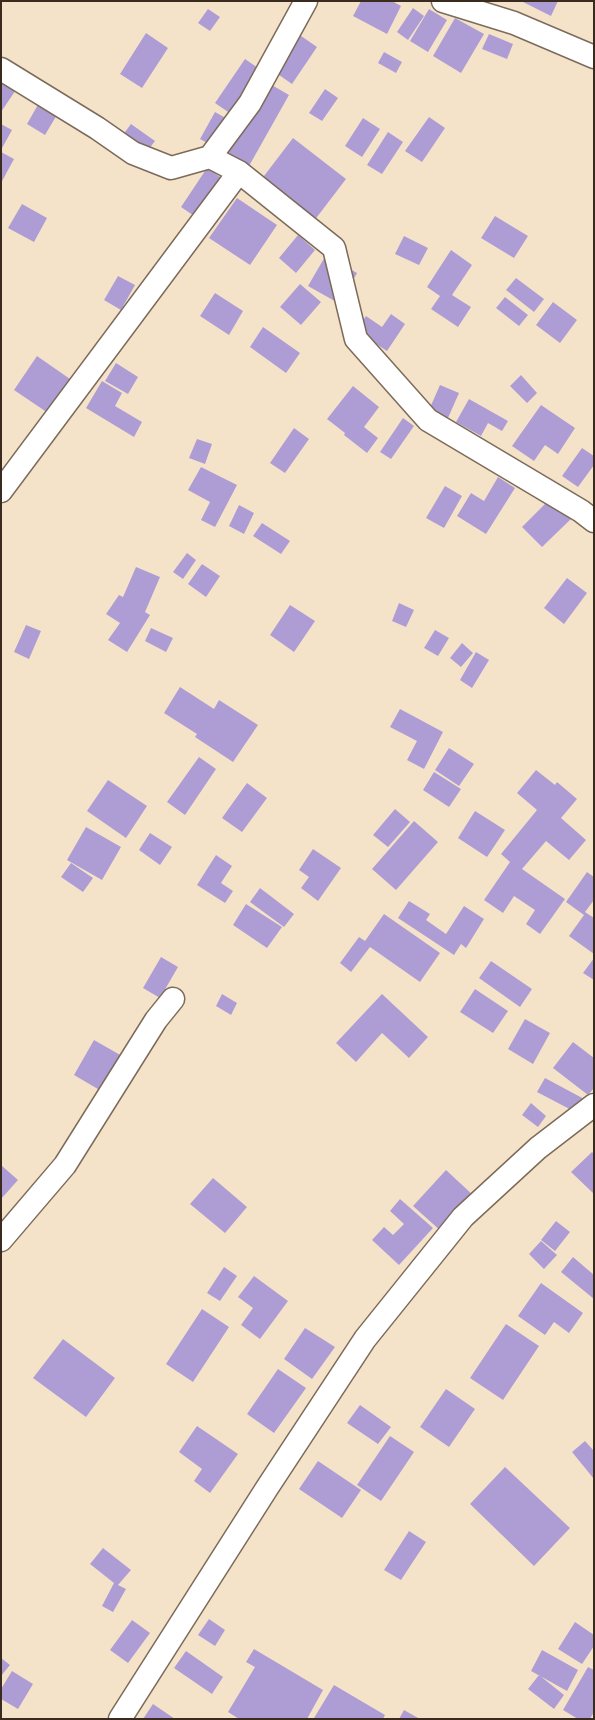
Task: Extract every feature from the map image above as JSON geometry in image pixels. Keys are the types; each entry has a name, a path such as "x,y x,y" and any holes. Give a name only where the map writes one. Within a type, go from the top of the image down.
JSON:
{"street":[{"path":"1,69 97,128 133,153 171,168 210,157 250,103 306,1"},
{"path":"443,1 514,23 594,57"},
{"path":"210,157 239,172 334,248 356,339 428,420 582,511 594,522"},
{"path":"1,491 239,172"},
{"path":"1,1240 65,1165 156,1020 173,999"},
{"path":"120,1719 267,1488 365,1339 463,1217 538,1148 594,1105"}],"building":[{"path":"361,1 392,1 401,6 387,34 353,16"},
{"path":"521,1 558,1 551,16"},
{"path":"413,8 424,16 408,40 397,32"},
{"path":"208,9 220,17 210,31 198,23"},
{"path":"429,9 447,20 428,52 410,41"},
{"path":"455,18 484,34 461,73 433,56"},
{"path":"294,31 317,47 292,84 269,68"},
{"path":"146,33 168,48 142,88 120,74"},
{"path":"489,34 513,44 507,59 482,49"},
{"path":"384,52 402,62 396,73 378,63"},
{"path":"1,58 26,75 1,112"},
{"path":"245,59 264,72 234,116 215,103"},
{"path":"265,81 289,95 249,166 200,139 215,112 240,126"},
{"path":"48,87 67,98 45,135 27,124"},
{"path":"325,89 338,98 322,121 309,113"},
{"path":"429,117 445,128 422,162 405,151"},
{"path":"363,118 380,129 362,157 345,146"},
{"path":"1,124 12,130 1,150"},
{"path":"131,124 155,141 139,162 116,144"},
{"path":"388,132 403,142 382,174 367,165"},
{"path":"293,138 346,179 304,234 251,193"},
{"path":"1,152 14,159 1,183"},
{"path":"207,168 232,185 206,224 181,207"},
{"path":"237,198 277,225 250,265 209,238"},
{"path":"22,204 47,218 34,242 8,228"},
{"path":"495,216 528,236 514,258 481,238"},
{"path":"298,235 315,250 296,273 279,258"},
{"path":"404,236 428,248 419,265 395,254"},
{"path":"451,250 472,265 452,295 471,307 458,327 431,309 440,296 427,287"},
{"path":"326,255 357,273 340,304 308,286"},
{"path":"118,276 135,285 121,310 104,300"},
{"path":"516,278 544,299 534,312 506,290"},
{"path":"300,284 321,302 301,325 280,307"},
{"path":"215,293 243,311 229,335 200,316"},
{"path":"505,297 528,315 519,326 496,308"},
{"path":"553,302 577,320 560,343 536,325"},
{"path":"391,314 405,324 387,351 356,331 366,316 382,327"},
{"path":"263,327 300,353 286,373 250,347"},
{"path":"37,356 70,379 48,413 14,390"},
{"path":"116,363 138,377 128,394 105,381"},
{"path":"521,375 537,393 527,403 510,386"},
{"path":"102,381 122,393 115,406 142,422 134,437 86,408"},
{"path":"440,385 459,393 444,427 425,419"},
{"path":"353,386 379,407 364,427 378,438 367,453 327,419"},
{"path":"469,399 508,421 502,431 488,423 481,436 456,422"},
{"path":"541,405 575,428 558,454 545,445 534,461 512,446"},
{"path":"403,418 414,426 391,459 380,452"},
{"path":"294,428 309,439 285,473 270,463"},
{"path":"197,439 212,444 205,464 189,458"},
{"path":"582,448 594,456 594,465 578,487 562,476"},
{"path":"201,467 237,485 215,527 201,520 210,502 188,490"},
{"path":"498,477 515,488 486,534 457,516 471,493 484,501"},
{"path":"445,486 462,496 444,528 426,518"},
{"path":"551,498 571,519 542,547 522,527"},
{"path":"239,505 254,513 244,534 229,526"},
{"path":"262,523 290,541 281,554 253,536"},
{"path":"187,553 196,560 183,579 173,572"},
{"path":"202,564 220,576 206,597 188,584"},
{"path":"136,567 160,577 145,612 150,615 127,652 108,640 120,623 106,614 119,595 123,597"},
{"path":"567,578 587,593 564,624 544,608"},
{"path":"399,603 414,610 406,627 392,621"},
{"path":"290,605 315,621 294,652 270,635"},
{"path":"26,625 41,631 29,659 14,652"},
{"path":"151,628 173,638 166,652 145,641"},
{"path":"435,630 449,638 438,656 424,648"},
{"path":"462,643 473,653 461,667 450,658"},
{"path":"476,652 489,660 472,688 460,680"},
{"path":"180,687 214,709 219,700 258,725 233,762 195,737 197,734 164,713"},
{"path":"400,709 443,732 424,769 407,760 417,741 390,727"},
{"path":"449,748 474,764 459,786 435,770"},
{"path":"199,757 216,769 185,815 167,802"},
{"path":"536,770 555,785 557,782 577,799 561,818 586,840 569,860 546,841 522,869 565,899 540,934 526,924 535,910 514,896 503,913 484,900 510,862 501,854 537,810 517,793"},
{"path":"434,772 461,789 449,807 423,790"},
{"path":"108,780 147,806 126,838 87,811"},
{"path":"247,783 267,798 242,832 222,818"},
{"path":"395,809 410,822 388,847 373,835"},
{"path":"475,811 505,830 487,857 458,838"},
{"path":"414,821 438,842 396,890 372,869"},
{"path":"86,827 121,847 102,880 67,860"},
{"path":"150,833 172,847 160,865 139,850"},
{"path":"313,849 341,868 318,901 301,888 309,877 299,870"},
{"path":"216,855 232,866 221,883 233,891 225,903 197,885"},
{"path":"71,863 93,878 83,892 61,877"},
{"path":"587,872 594,877 594,900 585,912 594,918 594,954 569,936 584,915 566,902"},
{"path":"260,888 294,914 284,927 250,902"},
{"path":"409,901 430,914 426,920 446,934 464,906 484,919 466,948 461,944 454,955 398,918"},
{"path":"246,904 282,927 267,948 233,925"},
{"path":"384,914 440,953 420,982 370,947 351,972 340,963 359,937 365,941"},
{"path":"161,957 178,967 160,998 143,988"},
{"path":"594,958 594,980 583,973"},
{"path":"491,961 532,989 520,1007 479,978"},
{"path":"475,989 508,1011 493,1033 460,1012"},
{"path":"222,994 237,1003 231,1015 216,1006"},
{"path":"382,994 428,1037 409,1058 382,1033 356,1062 336,1043"},
{"path":"525,1019 550,1033 533,1064 508,1049"},
{"path":"137,1030 156,1042 137,1073 120,1063 103,1092 74,1075 94,1040 122,1056"},
{"path":"573,1042 594,1058 594,1088 588,1095 553,1068"},
{"path":"545,1078 586,1100 579,1114 537,1092"},
{"path":"531,1103 546,1116 538,1127 522,1115"},
{"path":"592,1152 594,1154 594,1194 571,1172"},
{"path":"1,1165 18,1180 1,1199"},
{"path":"446,1170 475,1197 442,1232 413,1206"},
{"path":"213,1178 247,1207 225,1233 190,1204"},
{"path":"400,1199 433,1228 399,1265 372,1240 384,1227 393,1235 404,1224 390,1211"},
{"path":"556,1221 570,1232 555,1251 541,1240"},
{"path":"541,1241 557,1255 544,1269 529,1254"},
{"path":"573,1257 594,1275 594,1299 561,1272"},
{"path":"224,1267 237,1276 220,1301 207,1293"},
{"path":"254,1276 288,1301 260,1339 241,1325 253,1308 238,1297"},
{"path":"541,1283 583,1313 569,1333 554,1322 545,1335 518,1316"},
{"path":"202,1309 229,1327 193,1382 166,1364"},
{"path":"506,1324 539,1346 503,1400 470,1378"},
{"path":"305,1328 335,1347 312,1379 284,1359"},
{"path":"63,1339 115,1378 86,1417 33,1378"},
{"path":"278,1369 306,1388 274,1433 247,1414"},
{"path":"446,1389 475,1409 449,1447 420,1427"},
{"path":"360,1405 391,1427 378,1444 347,1423"},
{"path":"197,1426 238,1454 210,1493 194,1481 202,1469 179,1452"},
{"path":"390,1436 414,1452 381,1501 357,1485"},
{"path":"585,1441 594,1451 594,1479 572,1452"},
{"path":"318,1461 361,1490 342,1518 299,1489"},
{"path":"505,1467 570,1528 534,1566 470,1504"},
{"path":"409,1531 426,1542 401,1580 384,1570"},
{"path":"103,1548 131,1570 118,1585 126,1589 113,1612 102,1606 114,1583 90,1564"},
{"path":"209,1619 225,1630 215,1646 198,1635"},
{"path":"132,1620 150,1633 128,1663 110,1650"},
{"path":"575,1622 594,1635 594,1646 582,1664 558,1649"},
{"path":"254,1649 323,1690 307,1719 239,1719 228,1712 255,1667 246,1662"},
{"path":"542,1650 578,1670 567,1691 531,1671"},
{"path":"186,1651 223,1677 212,1694 174,1668"},
{"path":"1,1658 10,1665 1,1676"},
{"path":"588,1667 594,1670 594,1712 590,1719 578,1719 563,1710"},
{"path":"12,1671 33,1684 18,1709 1,1699 1,1689"},
{"path":"539,1675 564,1695 554,1709 528,1689"},
{"path":"334,1685 385,1715 383,1719 314,1718"},
{"path":"153,1704 175,1719 143,1719"},
{"path":"404,1710 420,1719 399,1719"}]}
